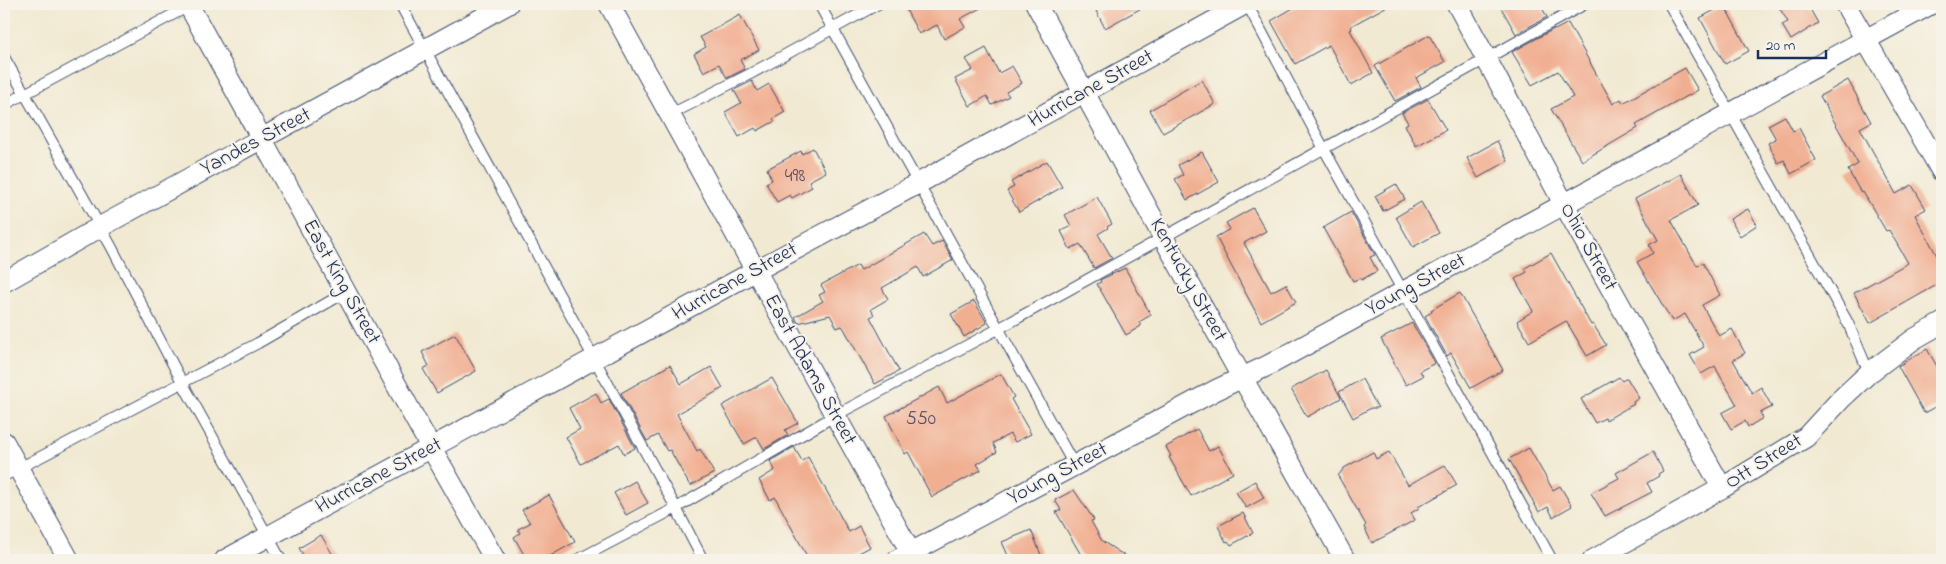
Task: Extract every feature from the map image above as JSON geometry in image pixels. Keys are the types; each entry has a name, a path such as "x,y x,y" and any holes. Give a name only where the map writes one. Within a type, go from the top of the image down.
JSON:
{"street":[{"name":"Yandes Street","path":"4,282 100,227 508,4"},
{"name":"East Adams Street","path":"609,4 836,415 904,557"},
{"name":"Kentucky Street","path":"1036,4 1163,237 1343,558"},
{"name":"Hurricane Street","path":"224,560 1246,4"},
{"name":"Ohio Street","path":"1457,4 1564,204 1722,488"},
{"path":"1845,4 1941,167"},
{"name":"Young Street","path":"904,557 1074,465 1242,377 1269,365 1931,4"},
{"name":"East King Street","path":"188,5 494,560"},
{"name":"Ott Street","path":"1593,560 1722,488 1806,437 1869,373 1914,339 1942,323"},
{"path":"4,442 11,472 69,560"}],"lane":[{"path":"400,4 703,560"},
{"path":"819,4 920,183 998,329 1074,465"},
{"path":"669,115 750,74 878,4"},
{"path":"1246,4 1324,149 1552,560"},
{"path":"577,560 676,508 836,415 998,329 1585,4"},
{"path":"1669,4 1848,324 1869,373"},
{"path":"4,106 188,5"},
{"path":"4,57 100,227 182,382 281,560"},
{"path":"11,472 258,343 346,292"}],"building":[{"path":"903,4 988,4 960,19 965,27 944,39 937,25 919,34"},
{"path":"1109,4 1149,4 1105,28 1096,11"},
{"path":"1300,4 1391,4 1351,26 1352,29 1350,30 1373,73 1351,85 1329,45 1295,64 1271,21"},
{"path":"1499,4 1540,4 1547,17 1516,34"},
{"path":"1777,4 1807,4 1818,23 1791,40 1782,25 1788,22"},
{"path":"1724,5 1749,51 1725,64 1700,18"},
{"path":"740,15 759,50 740,60 745,69 727,78 719,64 704,72 694,54 706,47 700,37"},
{"path":"1568,23 1613,104 1621,99 1623,103 1685,68 1698,90 1636,125 1638,128 1582,161 1551,109 1573,97 1558,71 1532,85 1512,52"},
{"path":"1429,35 1445,62 1416,78 1421,87 1395,101 1375,66"},
{"path":"986,48 999,73 1012,66 1022,83 1006,92 1009,96 992,105 987,96 970,106 955,79 973,70 966,59"},
{"path":"1202,80 1215,104 1163,133 1150,110"},
{"path":"1848,80 1871,122 1860,128 1896,194 1912,185 1926,209 1915,215 1942,265 1942,282 1870,323 1854,293 1908,263 1889,230 1886,231 1848,170 1858,164 1820,96"},
{"path":"752,81 757,91 769,84 785,112 773,119 775,121 757,131 755,128 739,137 725,112 741,103 734,90"},
{"path":"1428,99 1446,130 1416,146 1405,125 1408,123 1402,113"},
{"path":"1785,116 1793,131 1799,128 1816,160 1791,174 1784,160 1778,163 1768,143 1776,139 1768,125"},
{"path":"1497,141 1508,161 1478,178 1467,158"},
{"path":"813,148 826,172 809,181 812,187 792,198 790,195 777,202 766,183 772,180 767,169 801,151 802,154"},
{"path":"1202,152 1219,182 1187,200 1175,179 1183,175 1178,165"},
{"path":"1047,161 1062,187 1019,212 1007,191 1014,187 1011,182"},
{"path":"1681,174 1698,205 1671,220 1697,266 1703,263 1720,295 1702,305 1719,336 1732,329 1745,353 1733,360 1752,393 1761,387 1772,407 1760,413 1763,418 1748,427 1745,421 1731,429 1722,413 1737,405 1715,366 1701,374 1690,355 1704,347 1685,314 1672,321 1637,262 1653,253 1649,245 1658,240 1635,199"},
{"path":"1396,184 1405,199 1383,211 1375,196"},
{"path":"1097,197 1112,224 1098,234 1112,258 1094,268 1080,244 1070,249 1061,231 1071,226 1065,215"},
{"path":"1421,202 1439,233 1413,247 1396,217"},
{"path":"1253,208 1266,231 1244,243 1271,292 1286,284 1296,302 1261,322 1216,237 1230,229 1226,223"},
{"path":"1748,209 1757,225 1740,236 1730,219"},
{"path":"1351,212 1375,255 1370,257 1377,271 1361,280 1360,278 1353,281 1323,228"},
{"path":"924,234 932,246 942,241 953,260 923,277 918,267 882,288 888,299 871,309 874,315 870,317 899,371 875,384 843,327 837,328 830,315 798,323 795,317 823,301 819,295 825,292 821,285 858,265 861,270"},
{"path":"1551,253 1591,325 1593,324 1606,345 1587,356 1566,321 1529,342 1517,321 1533,311 1515,279 1527,272 1525,268"},
{"path":"1125,268 1151,315 1139,322 1141,326 1126,335 1097,284 1101,282 1100,280"},
{"path":"1460,293 1503,370 1471,388 1451,353 1447,356 1425,316 1432,312 1431,310"},
{"path":"974,301 987,323 964,337 951,314"},
{"path":"1412,323 1435,363 1420,371 1423,376 1406,385 1381,339"},
{"path":"455,334 476,371 437,393 423,369 429,366 422,352"},
{"path":"1927,349 1942,375 1942,403 1924,413 1898,366"},
{"path":"670,365 681,384 711,367 723,388 677,414 697,451 700,449 714,473 690,486 670,450 667,451 658,435 647,441 621,393"},
{"path":"1326,370 1341,398 1307,417 1291,389"},
{"path":"1001,374 1014,397 1011,399 1031,434 1015,442 1010,434 993,443 997,452 977,464 981,470 932,497 908,452 905,454 886,416 939,387 947,403"},
{"path":"1619,377 1622,381 1627,378 1639,398 1633,402 1634,404 1606,420 1605,418 1595,423 1581,399"},
{"path":"772,378 798,423 785,430 788,435 764,449 757,437 744,444 722,406"},
{"path":"1362,379 1378,408 1371,408 1353,418 1339,392"},
{"path":"596,393 601,403 609,399 635,448 624,454 619,444 581,464 566,437 580,429 569,408"},
{"path":"1197,429 1209,451 1218,446 1233,473 1191,496 1169,457 1171,456 1166,447"},
{"path":"794,447 802,461 808,457 849,532 859,526 870,547 846,560 809,560 775,497 770,500 759,480 775,470 770,461"},
{"path":"1529,448 1553,490 1560,486 1572,506 1553,517 1548,507 1539,512 1509,459"},
{"path":"1373,452 1376,459 1389,452 1408,485 1445,465 1457,485 1418,507 1411,513 1415,520 1372,543 1364,527 1366,525 1338,476 1344,468"},
{"path":"1653,452 1663,471 1658,474 1659,476 1647,483 1652,492 1605,516 1591,493 1619,478 1616,473"},
{"path":"635,481 648,503 626,515 614,493"},
{"path":"1255,481 1264,498 1246,508 1236,492"},
{"path":"1074,490 1094,520 1091,521 1102,541 1131,560 1084,560 1056,512 1061,510 1055,500"},
{"path":"549,495 575,542 543,560 527,560 514,537 520,533 518,529 530,523 522,510"},
{"path":"1243,513 1253,533 1231,545 1228,541 1226,542 1218,526"},
{"path":"1031,530 1043,560 1010,560 1002,542"},
{"path":"321,535 336,560 306,560 299,548"}]}
